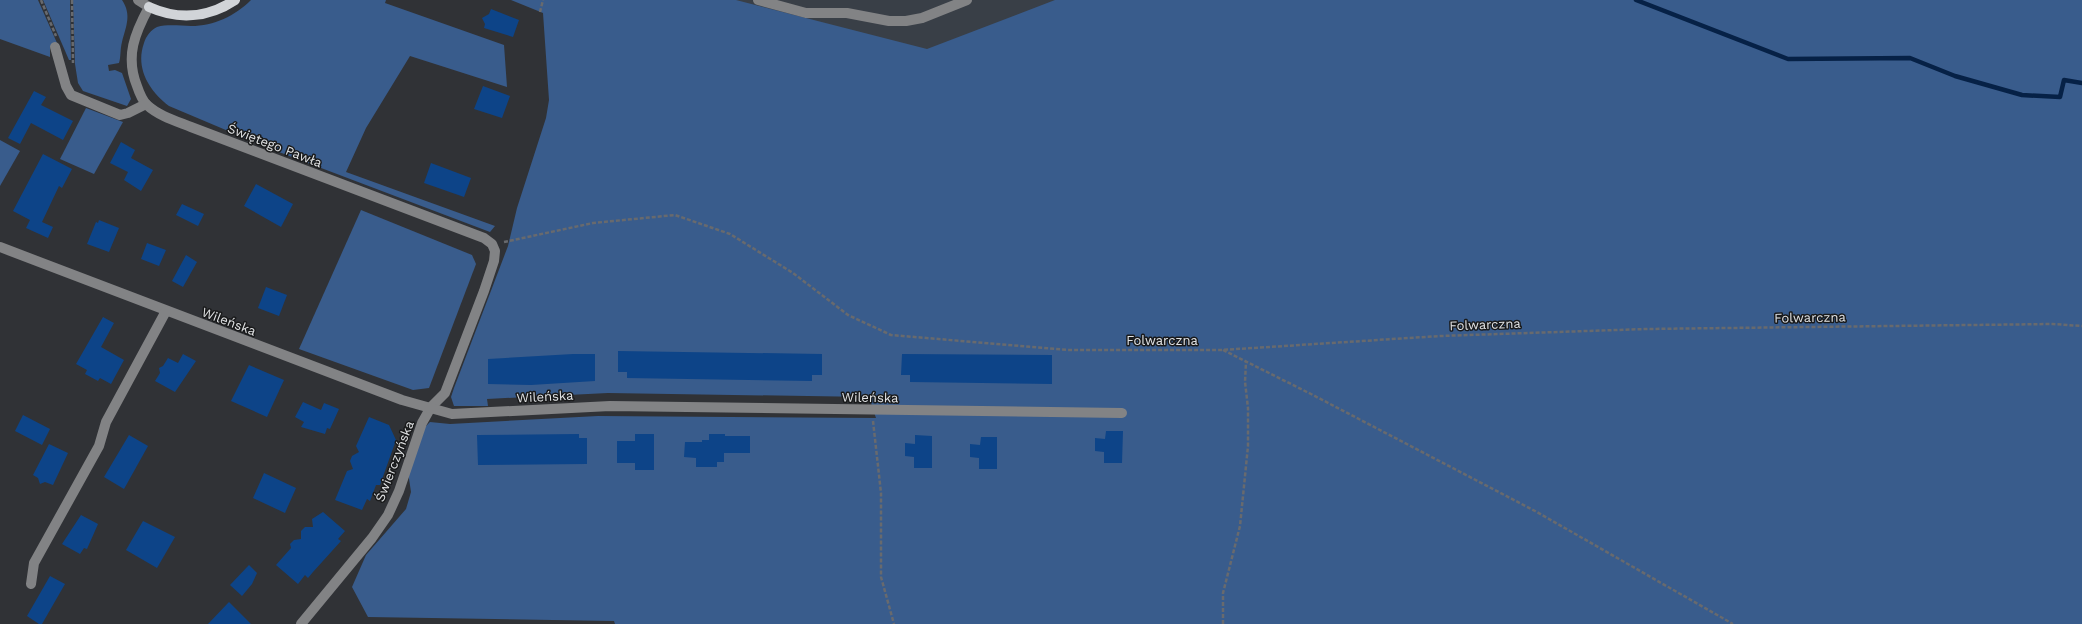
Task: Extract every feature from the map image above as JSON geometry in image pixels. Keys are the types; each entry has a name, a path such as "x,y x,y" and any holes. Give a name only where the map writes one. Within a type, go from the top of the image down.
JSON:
{"main road":[{"path":"149,7 172,15 193,16 216,11 235,0"}],"street":[{"path":"56,42 66,86 71,95 120,115 128,113 146,104 136,83 131,55 135,35 149,7 138,0"},
{"path":"758,0 806,13 847,13 889,21 906,21 922,18 967,0"},
{"name":"Świętego Pawła","path":"146,104 177,122 484,238 492,244"},
{"name":"Świerczyńska","path":"301,624 372,538 388,515 422,423 431,407 445,393 494,261 495,251 492,244"},
{"name":"Wileńska","path":"0,247 402,400 452,414 610,406 1122,413"},
{"path":"31,584 34,563 99,446 106,422 166,311"}],"path":[{"path":"41,0 56,42"},
{"path":"72,0 72,66"},
{"path":"540,12 543,0"},
{"name":"Folwarczna","path":"492,244 593,223 675,215 730,234 793,273 848,315 891,335 1068,350 1222,350 1440,336 1646,329 2053,324 2082,326"},
{"path":"1222,350 1535,511 1733,624"},
{"path":"1223,624 1223,593 1240,526 1248,446 1248,408 1245,382 1246,362"},
{"path":"871,410 881,493 881,577 894,624"}],"shaded area":[{"path":"0,0 38,0 57,43 50,47 50,57 0,39"},
{"path":"43,0 70,0 71,60 69,60"},
{"path":"73,0 122,0 125,5 127,11 127,21 121,45 119,63 108,65 109,71 115,70 122,73 131,99 127,106 83,91 78,83 75,64"},
{"path":"251,0 386,0 385,3 504,45 507,87 410,56 366,128 346,172 495,226 490,232 271,149 169,106 162,100 150,86 141,61 145,40 149,34 155,28 161,26 200,26 216,22 238,11"},
{"path":"511,0 736,0 927,49 1055,0 2082,0 2082,624 615,624 614,621 368,617 352,587 366,555 406,509 411,492 408,472 418,434 430,422 450,424 598,416 876,418 869,397 608,393 487,399 488,406 454,406 451,397 508,246 517,208 546,118 549,100 543,13"},
{"path":"653,0 1142,0 952,71"},
{"path":"86,108 123,122 94,174 60,159"},
{"path":"0,140 20,151 0,186"},
{"path":"361,210 472,255 476,264 429,388 413,390 299,349"}],"building":[{"path":"491,9 519,20 513,37 484,28 485,24 482,18 489,14"},
{"path":"483,86 510,96 502,118 474,109"},
{"path":"34,91 46,97 41,105 73,121 63,140 31,123 20,144 8,138"},
{"path":"121,142 135,150 131,158 153,170 141,191 124,180 128,172 110,163"},
{"path":"43,154 72,169 62,188 59,186 42,222 53,227 48,238 26,228 30,220 13,211"},
{"path":"431,163 471,178 464,197 424,183"},
{"path":"256,184 293,204 281,227 244,206"},
{"path":"182,204 204,214 198,226 176,215"},
{"path":"99,220 119,228 109,252 87,244 96,222 98,223"},
{"path":"147,243 166,250 159,266 141,259"},
{"path":"186,255 197,262 183,287 172,281"},
{"path":"266,287 287,295 279,316 258,308"},
{"path":"103,317 114,323 101,347 124,360 111,384 100,378 98,381 85,374 87,370 76,364"},
{"path":"618,351 822,354 822,375 812,375 812,381 627,378 627,372 618,372"},
{"path":"183,354 196,361 175,392 155,381 160,373 159,368 163,366 168,358 178,363"},
{"path":"595,354 595,381 531,385 488,384 488,359"},
{"path":"902,354 1052,355 1052,384 910,382 910,375 901,375"},
{"path":"249,365 284,380 267,417 231,401"},
{"path":"303,402 321,410 324,403 339,409 330,429 327,428 325,434 301,427 304,422 295,417"},
{"path":"23,415 50,429 42,445 15,431"},
{"path":"369,417 389,425 396,440 380,485 376,485 370,501 367,499 362,510 335,500 347,471 353,469 350,461 352,456 359,452 356,446"},
{"path":"1106,431 1123,431 1122,463 1104,463 1104,452 1095,451 1095,438 1105,439"},
{"path":"579,434 579,438 587,438 587,464 478,465 477,435"},
{"path":"635,434 654,434 654,470 635,470 635,463 617,463 617,441 635,441"},
{"path":"709,434 725,434 725,436 750,436 750,453 724,453 724,462 717,462 717,467 696,467 696,458 684,457 685,442 702,442 702,440 709,440"},
{"path":"129,435 148,446 124,489 104,477"},
{"path":"915,435 932,436 932,468 914,468 914,457 905,456 905,443 915,444"},
{"path":"981,437 997,437 997,469 979,469 979,458 970,457 970,444 980,445"},
{"path":"49,444 68,453 53,485 45,482 40,484 38,478 33,475"},
{"path":"264,473 296,488 285,513 253,498"},
{"path":"323,512 345,531 338,539 341,541 308,578 305,575 298,584 276,565 291,548 290,544 294,540 301,539 301,531 305,527 313,527 312,519"},
{"path":"81,515 98,524 87,549 84,548 80,554 62,544"},
{"path":"143,521 175,537 157,568 126,550"},
{"path":"249,565 257,573 252,584 242,596 230,585"},
{"path":"50,576 65,584 42,624 39,624 27,616"},
{"path":"229,602 251,624 208,624"}],"waterway":[{"path":"1636,0 1788,59 1910,58 1955,76 2022,95 2060,97 2064,80 2082,83"}]}
